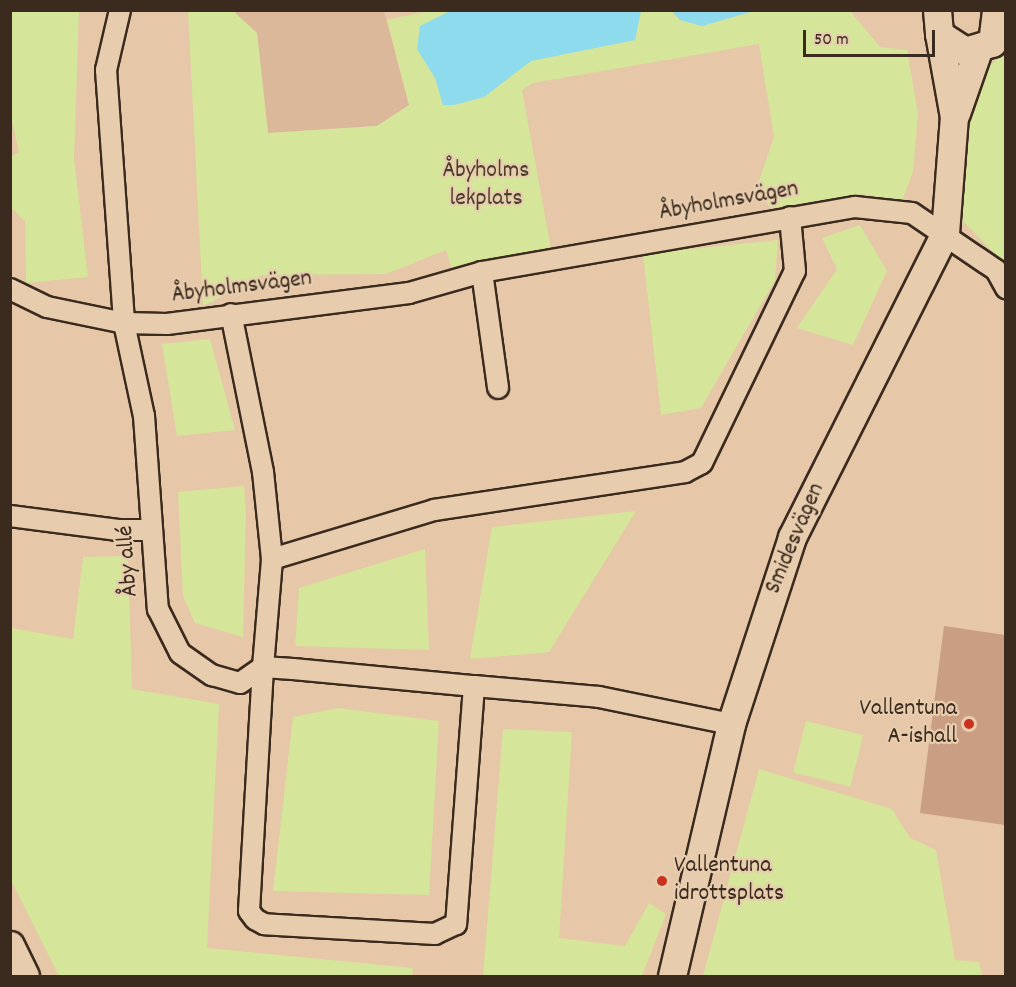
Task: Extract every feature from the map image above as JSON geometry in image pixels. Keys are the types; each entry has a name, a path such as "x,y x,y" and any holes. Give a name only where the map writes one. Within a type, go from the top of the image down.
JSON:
{"main road":[{"path":"954,117 992,44 996,10"},
{"path":"938,22 955,48 992,44"},
{"path":"938,22 954,117"},
{"name":"Smidesvägen","path":"672,976 730,724 792,537 945,233 954,117"},
{"path":"10,945 25,976"},
{"path":"10,972 13,976"}],"street":[{"name":"Åby allé","path":"120,10 106,70 124,323 144,416 158,609 180,653 212,675 240,683 263,667"},
{"name":"Åbyholmsvägen","path":"10,289 47,308 124,323 167,324 408,293 482,272 790,217 866,208 912,213 945,233 996,270 1005,288"},
{"path":"272,559 434,510 685,472 702,464 795,272 790,217"},
{"path":"482,272 498,388"},
{"path":"231,314 263,472 272,559 263,667 249,911 264,924 435,934 448,932 456,924 474,686"},
{"path":"10,516 118,530 152,530"},
{"path":"263,667 599,697 730,724"}],"shaded area":[{"path":"233,11 384,11 409,105 377,126 268,133 257,33"}],"green space":[{"path":"10,11 79,11 74,159 88,277 26,283 25,221 11,208 11,157 19,152 11,117"},
{"name":"Åbyholms lekplats","path":"188,11 233,11 257,33 268,133 377,126 409,105 387,20 428,11 850,11 880,47 907,50 918,114 913,172 902,201 862,194 771,208 756,189 774,137 759,44 533,83 522,90 553,260 455,280 446,250 386,274 262,275 203,306"},
{"path":"1005,52 1005,264 962,220 972,101 981,74"},
{"path":"860,225 887,271 853,345 797,328 837,269 822,238"},
{"path":"778,240 775,280 701,408 661,415 643,254"},
{"path":"210,339 235,430 177,436 162,344"},
{"path":"244,486 246,513 243,637 195,623 183,596 178,492"},
{"path":"636,511 549,652 470,659 492,527"},
{"path":"425,549 429,650 295,646 299,588"},
{"path":"128,556 132,689 219,704 207,948 413,968 412,976 59,976 11,880 11,628 73,639 83,557"},
{"path":"338,708 439,721 429,895 273,891 293,717"},
{"path":"806,721 863,735 850,787 793,772"},
{"path":"503,729 572,732 559,938 625,946 649,903 666,914 642,976 483,976"},
{"path":"759,769 892,809 910,838 936,850 955,960 979,962 982,976 703,976"}],"water":[{"path":"452,10 641,11 635,40 531,61 484,97 454,105 443,105 435,78 417,49 420,26"},
{"path":"672,11 754,11 702,26 680,20"}],"building":[{"name":"Vallentuna A-ishall","path":"944,626 1005,635 1005,825 920,813"}],"place":[{"name":"Vallentuna A-ishall","path":"969,724"},
{"name":"Vallentuna idrottsplats","path":"662,881"}]}
